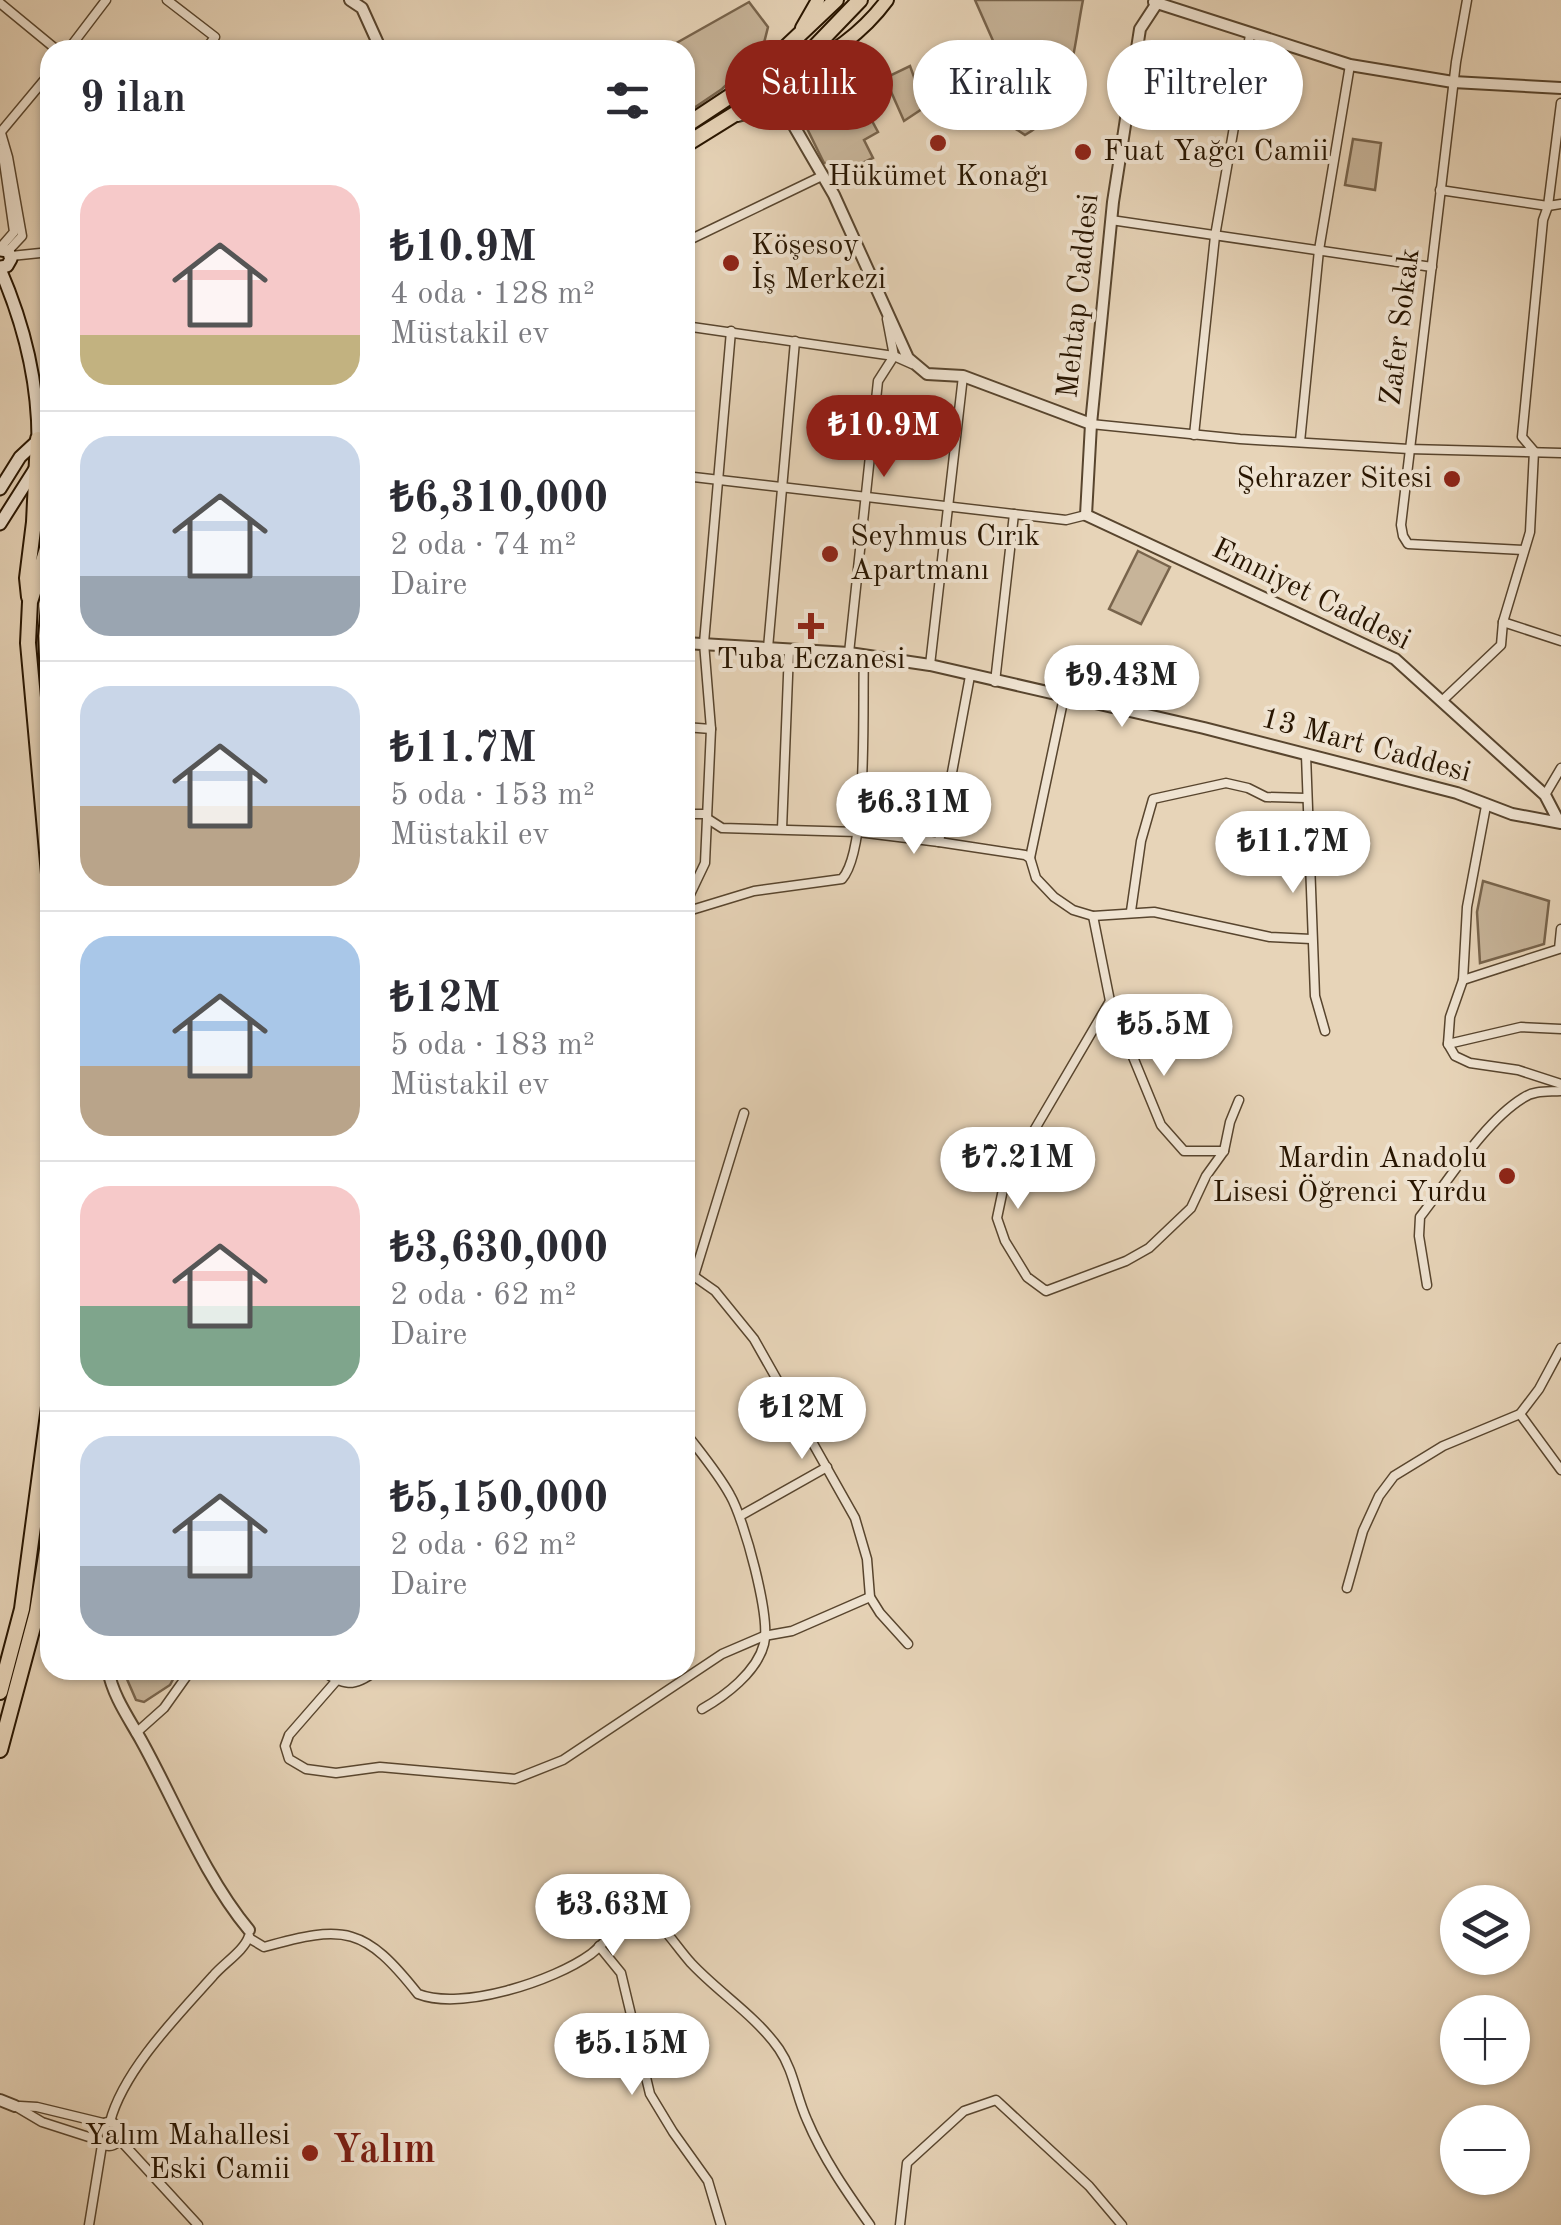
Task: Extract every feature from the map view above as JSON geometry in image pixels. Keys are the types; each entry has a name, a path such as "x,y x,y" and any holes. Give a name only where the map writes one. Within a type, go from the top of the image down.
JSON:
{"highway":[{"path":"795,40 836,0"},
{"path":"822,40 860,0"},
{"path":"695,119 725,100"},
{"path":"695,139 725,119"},
{"path":"40,485 26,578 40,775"},
{"path":"30,602 40,570"},
{"path":"0,1692 22,1609 40,1475"},
{"path":"0,1750 40,1589"}],"main road":[{"path":"795,40 818,0"},
{"path":"848,40 864,28 887,0"},
{"path":"5,251 9,264 0,268 11,294 40,409"},
{"path":"0,489 20,457 40,438"},
{"path":"0,524 40,464"}],"street":[{"path":"76,40 106,0"},
{"path":"168,0 215,37 212,40"},
{"path":"350,0 362,8 377,40"},
{"path":"362,8 373,0"},
{"name":"Zafer Sokak","path":"1467,0 1440,190 1401,525 1408,544 1523,550"},
{"path":"1155,1 1350,66 1454,82 1561,88"},
{"name":"Mehtap Caddesi","path":"1087,423 1111,220 1140,29 1155,1"},
{"path":"0,4 45,40"},
{"path":"1194,435 1216,236 1250,35"},
{"path":"1300,442 1318,250 1350,66"},
{"path":"5,251 22,236 2,130 40,85"},
{"path":"1443,700 1501,646 1503,622 1530,532 1534,451 1522,437 1543,220 1561,103"},
{"path":"721,121 725,120"},
{"path":"797,130 834,195 908,358 927,374 962,376 1087,423 1300,442 1561,452"},
{"path":"695,237 822,176"},
{"path":"1440,190 1548,206 1561,204"},
{"path":"1111,220 1432,267"},
{"path":"5,251 40,252"},
{"path":"849,653 878,381 894,356 884,305"},
{"path":"695,327 894,356 919,367"},
{"path":"695,888 705,862 711,729 704,644 731,331"},
{"path":"768,648 794,340"},
{"path":"930,665 962,376"},
{"path":"695,477 1066,520 1086,514 1087,423"},
{"path":"995,682 1014,514"},
{"name":"Emniyet Caddesi","path":"1086,514 1395,659 1545,795 1559,822"},
{"path":"1503,622 1561,641"},
{"name":"13 Mart Caddesi","path":"695,644 849,653 930,665 1204,728 1457,793 1512,814 1559,822"},
{"path":"782,829 789,651"},
{"path":"695,906 754,891 842,879 849,870 858,832 864,655"},
{"path":"939,842 970,676"},
{"path":"1064,696 1030,858 1036,878 1054,897 1073,910 1093,916 1154,912 1270,937 1312,939"},
{"path":"695,728 711,729"},
{"path":"1306,756 1315,996 1325,1032"},
{"path":"1545,795 1561,768"},
{"path":"1131,912 1141,841 1153,799 1226,783 1266,797 1306,798"},
{"path":"1486,806 1467,907 1462,980 1450,1017 1448,1044 1455,1056 1470,1063 1518,1070 1561,1088"},
{"path":"695,815 707,816 722,828 858,832 1030,858"},
{"path":"1093,916 1110,1001 1161,1125 1184,1151 1224,1151"},
{"path":"1462,980 1558,949 1561,929"},
{"path":"1110,1001 1004,1180 998,1218 1005,1241 1028,1276 1046,1291 1126,1261 1148,1248 1190,1208 1224,1151 1238,1100"},
{"path":"1448,1044 1521,1027 1561,1029"},
{"path":"1427,1285 1420,1217 1494,1123 1524,1096 1561,1088"},
{"path":"695,1273 744,1112"},
{"path":"695,1277 715,1291 754,1339 855,1518 867,1559 870,1596 908,1644"},
{"path":"1347,1588 1363,1530 1379,1496 1394,1476 1444,1446 1520,1414 1540,1389 1561,1348"},
{"path":"1520,1414 1561,1470"},
{"path":"695,1446 730,1494 740,1516 760,1596 764,1636 754,1662 726,1696 702,1709"},
{"path":"740,1516 827,1467"},
{"path":"695,1672 722,1654 764,1636 792,1631 870,1596"},
{"path":"112,1680 124,1715 184,1826 249,1934 264,1947 311,1934 352,1935 375,1945 418,1994 428,1998 488,1995 520,1988 589,1955 631,1914 646,1912 660,1922 700,1972 747,2012 779,2050 796,2081 805,2117 832,2170 870,2225"},
{"path":"136,1733 164,1708 184,1680"},
{"path":"363,1680 344,1684 337,1680 290,1734 285,1746 290,1758 306,1768 336,1773 380,1767 514,1779 563,1760 683,1680"},
{"path":"89,2225 100,2142 97,2132 149,2052 211,1978 246,1945 249,1934"},
{"path":"599,1946 621,1973 650,2094 708,2181 721,2225"},
{"path":"0,2100 42,2122 110,2147 120,2140"},
{"path":"900,2225 907,2162 964,2111 996,2100 1089,2186 1122,2225"},
{"path":"15,2106 37,2107 120,2128 120,2140 198,2225"}],"shaded area":[{"path":"975,0 1083,0 1076,40 993,40"},
{"path":"749,2 768,27 765,40 725,40 725,86 695,107 695,40 682,40"},
{"path":"910,66 913,74 913,115 904,121 893,96 893,74"},
{"path":"808,130 877,130 864,140 873,158 852,168 824,163"},
{"path":"1353,139 1381,143 1375,190 1345,185"},
{"path":"1138,551 1170,567 1141,624 1109,609"},
{"path":"1483,881 1549,901 1544,944 1480,963 1477,912"},
{"path":"127,1680 173,1680 144,1702 136,1700"}],"place":[{"name":"Hükümet Konağı","path":"938,143"},
{"name":"Fuat Yağcı Camii","path":"1083,152"},
{"name":"Köşesoy İş Merkezi","path":"731,263"},
{"name":"Şehrazer Sitesi","path":"1452,479"},
{"name":"Seyhmus Cırık Apartmanı","path":"830,554"},
{"name":"Tuba Eczanesi","path":"811,626"},
{"name":"Mardin Anadolu Lisesi Öğrenci Yurdu","path":"1507,1176"},
{"name":"Yalım Mahallesi Eski Camii","path":"310,2153"}],"district":[{"name":"Yalım","path":"384,2152"}]}
